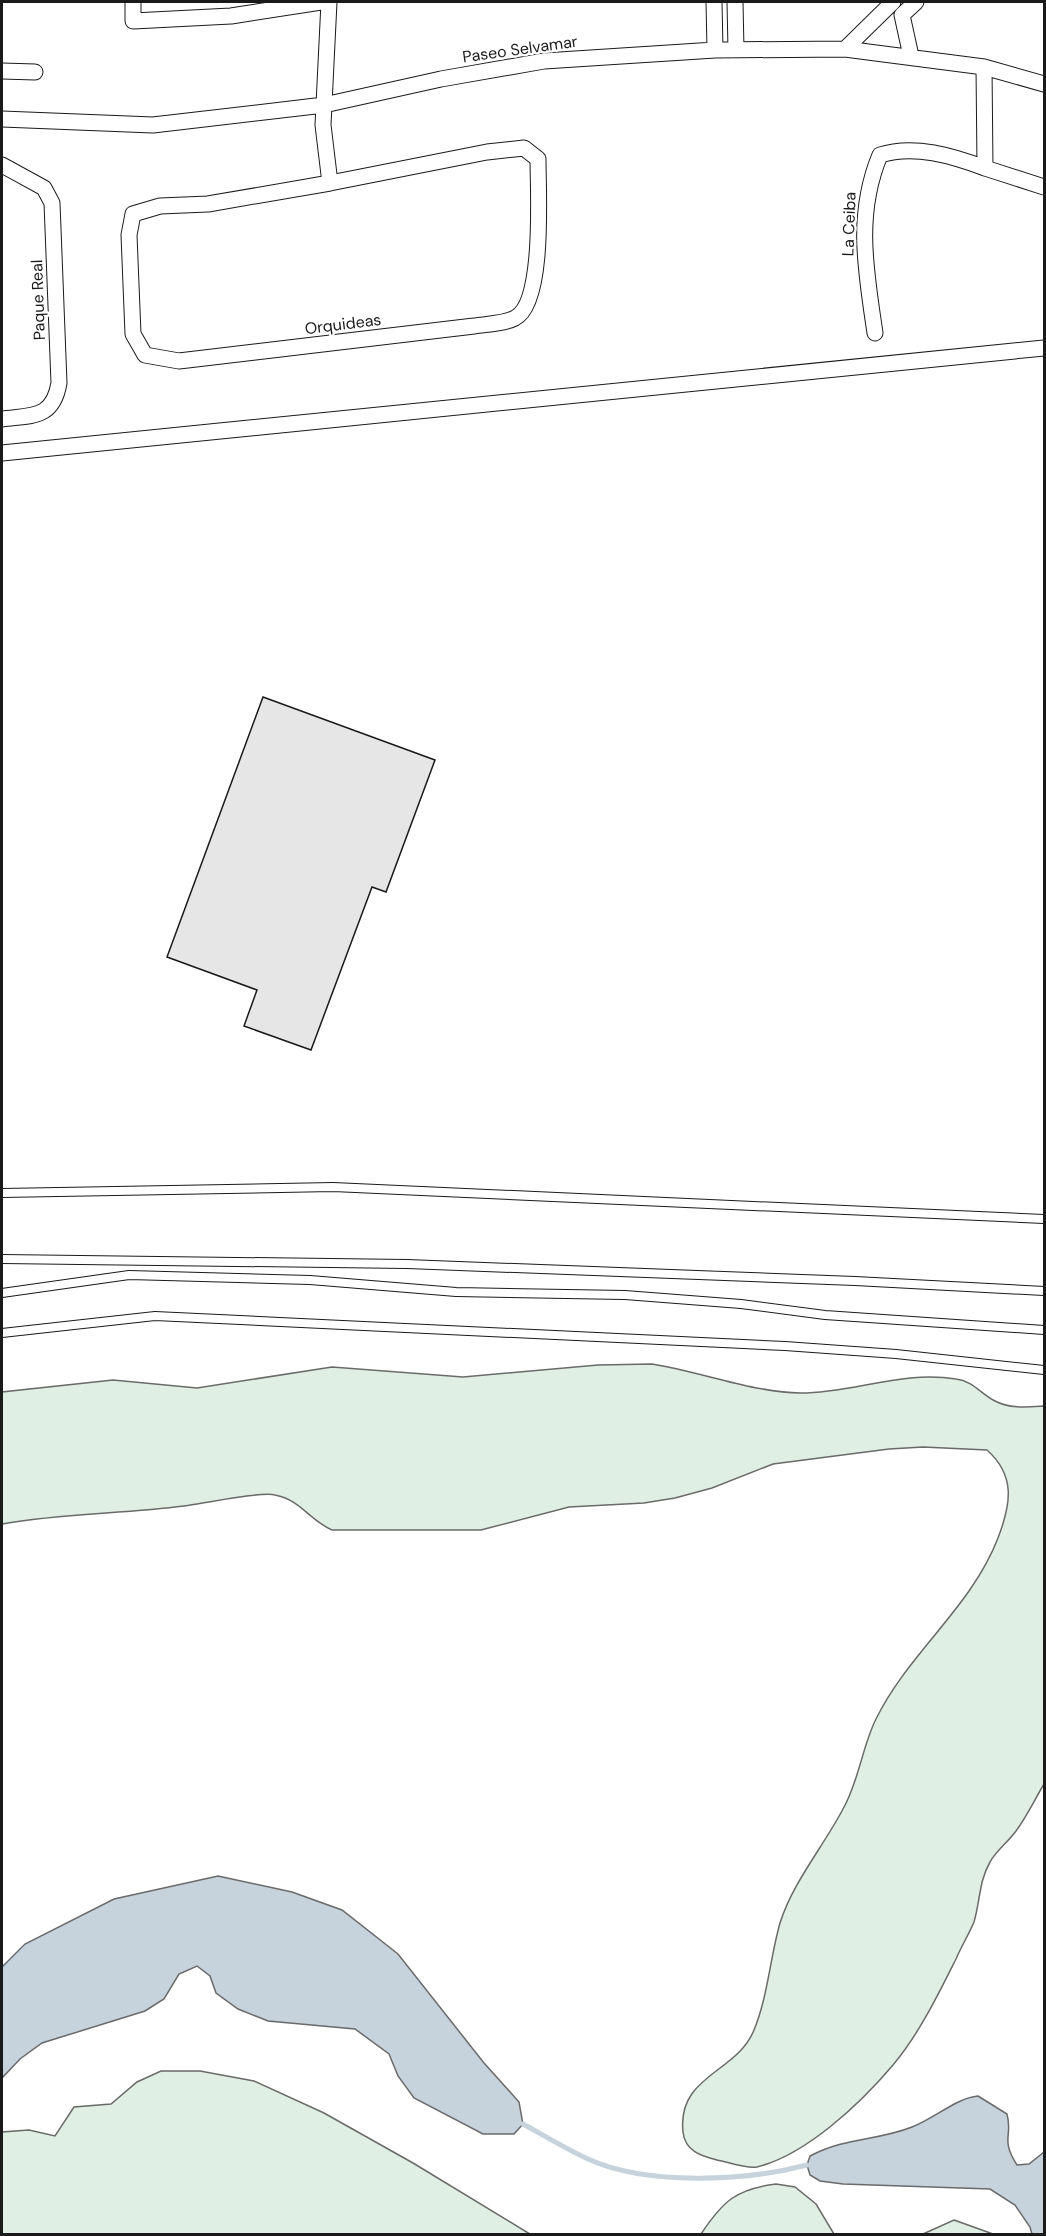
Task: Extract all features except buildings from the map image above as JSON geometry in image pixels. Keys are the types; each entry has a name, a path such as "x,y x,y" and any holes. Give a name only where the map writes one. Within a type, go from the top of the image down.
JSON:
{"street":[{"path":"133,2 133,21 231,16 321,2"},
{"path":"329,2 323,111 331,138 333,183"},
{"path":"714,2 715,50"},
{"path":"735,2 736,50"},
{"path":"845,49 893,2"},
{"path":"912,56 902,15 916,2"},
{"name":"Paseo Selvamar","path":"2,119 153,125 323,111 441,79 544,61 715,50 845,49 984,67 1044,84"},
{"path":"984,67 985,168"},
{"path":"2,71 35,72"},
{"name":"Orquideas","path":"524,148 538,159 536,273 528,306 515,318 474,326 179,361 145,355 133,334 129,235 133,214 160,206 208,204 333,183 487,152 524,148"},
{"name":"La Ceiba","path":"874,333 863,245 867,192 880,155 895,150 949,155 1044,187"},
{"name":"Paque Real","path":"2,165 45,188 52,203 59,383 56,401 42,414 2,419"},
{"path":"2,453 1044,348"}],"lane":[{"path":"2,1193 333,1187 1044,1219"},
{"path":"2,1259 407,1264 855,1281 1044,1291"},
{"path":"2,1293 129,1275 310,1280 456,1292 625,1295 741,1304 825,1315 1044,1330"},
{"path":"2,1333 155,1316 784,1346 896,1354 1044,1370"}],"green space":[{"path":"652,1364 764,1389 801,1393 840,1390 917,1377 956,1379 967,1382 1001,1404 1019,1407 1044,1406 1044,1784 1020,1825 990,1862 972,1927 928,2014 902,2053 880,2080 831,2126 776,2161 757,2167 737,2165 705,2157 695,2152 684,2138 684,2113 689,2098 698,2086 735,2056 746,2044 754,2030 763,2004 780,1923 800,1879 848,1798 876,1719 905,1672 972,1586 998,1538 1008,1502 1007,1480 1003,1470 987,1450 923,1447 889,1449 773,1464 712,1488 675,1498 644,1503 569,1507 481,1530 332,1530 292,1501 268,1494 161,1509 2,1524 2,1392 113,1380 197,1388 332,1367 463,1377 598,1365"},
{"path":"161,2071 200,2071 254,2081 324,2113 413,2163 530,2234 2,2234 2,2132 29,2130 55,2136 74,2107 111,2104 137,2082"},
{"path":"776,2184 795,2187 816,2204 834,2234 701,2234 716,2213 732,2198 750,2189"},
{"path":"954,2220 993,2234 923,2234"}],"shaded area":[{"path":"218,1876 292,1892 342,1910 398,1954 484,2063 519,2102 523,2124 514,2134 483,2134 414,2098 398,2076 389,2054 355,2029 268,2021 238,2009 216,1993 210,1976 197,1966 179,1974 164,1999 145,2011 42,2043 20,2059 2,2078 2,1967 25,1944 114,1899"},
{"path":"978,2096 1007,2114 1009,2149 1017,2165 1029,2164 1044,2152 1044,2234 1032,2234 1030,2227 1015,2205 990,2189 843,2184 820,2181 810,2175 807,2165 810,2156 836,2145 912,2127 953,2105"}],"waterway":[{"path":"523,2124 588,2159 612,2168 639,2174 667,2177 726,2177 755,2175 807,2165"}]}
